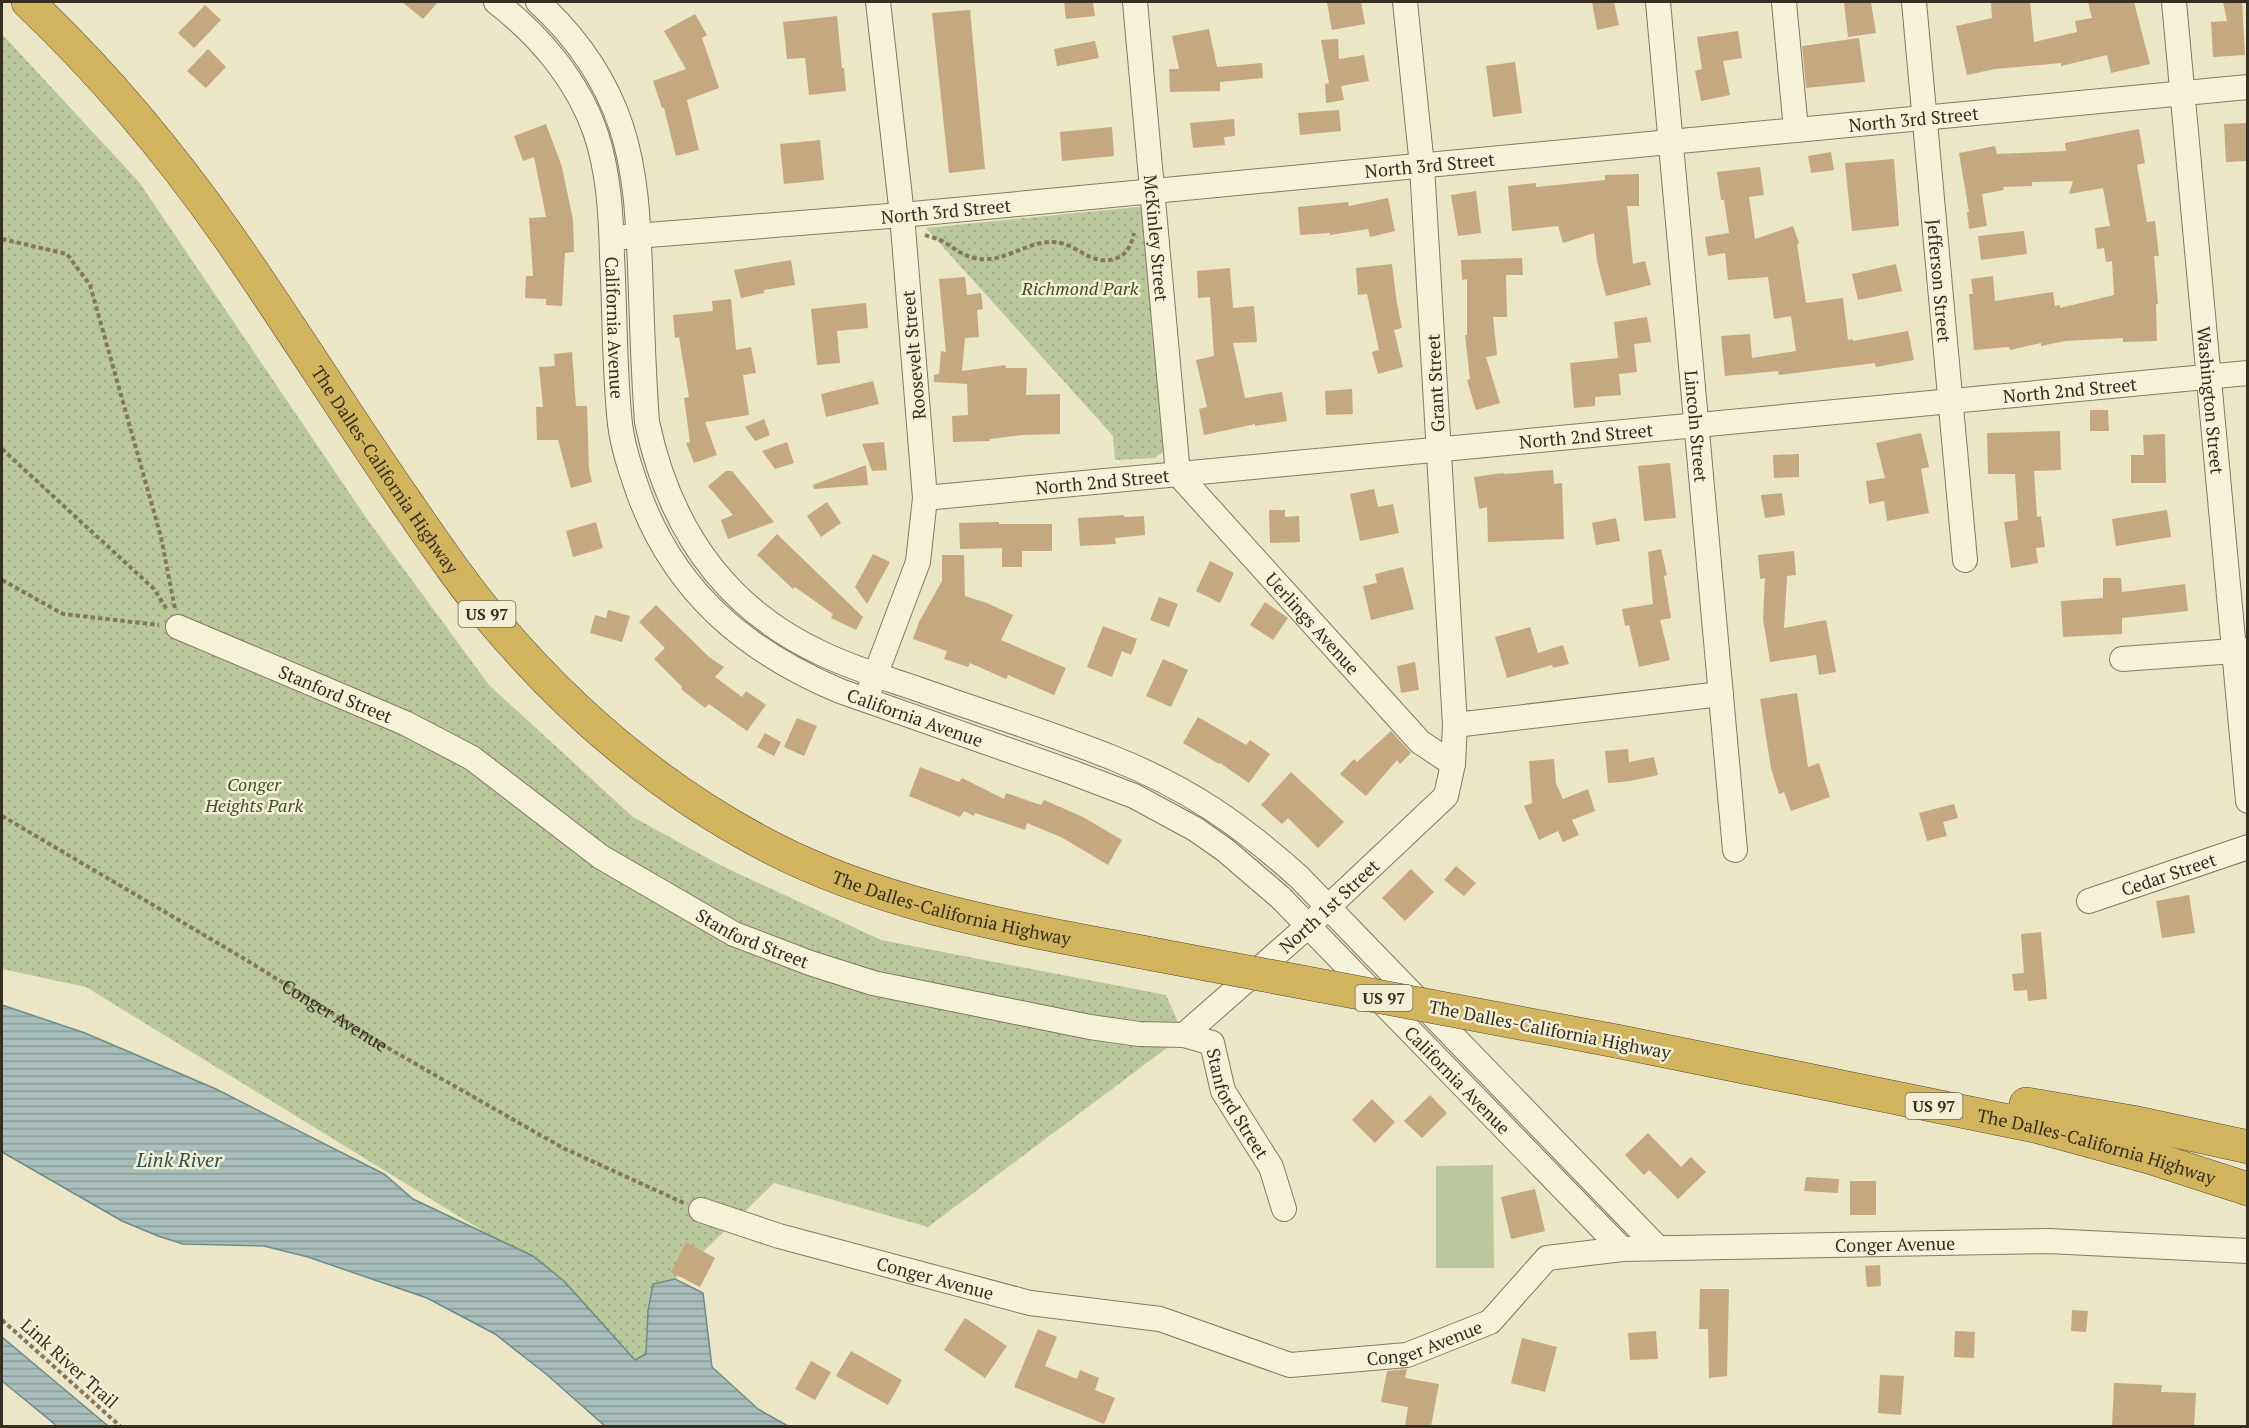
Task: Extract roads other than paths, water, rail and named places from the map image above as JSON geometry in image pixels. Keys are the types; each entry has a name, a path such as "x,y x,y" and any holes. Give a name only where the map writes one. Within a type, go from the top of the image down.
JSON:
{"highway":[{"name":"The Dalles-California Highway","path":"28,2 100,76 226,233 432,540 493,621 526,658 600,730 677,791 771,848 818,869 922,905 976,919 1616,1041 2039,1127 2149,1157 2247,1189"},
{"path":"1616,1041 1798,1065 2138,1123 2247,1147"}],"street":[{"name":"California Avenue","path":"496,2 528,29 549,51 567,75 583,103 596,134 605,168 612,238 621,426 626,454 646,512 674,565 691,587 713,611 749,642 812,680 1103,783 1164,812 1225,850 1280,897 1622,1249"},
{"name":"California Avenue","path":"538,2 570,34 589,60 607,91 621,125 632,163 639,237 647,422 660,473 684,527 712,569 732,592 773,626 824,654 876,675 1113,758 1177,787 1242,828 1328,907 1658,1248"},
{"name":"Roosevelt Street","path":"867,700 918,562 925,498 903,225 878,2"},
{"name":"McKinley Street","path":"1135,2 1143,192 1178,474"},
{"name":"Grant Street","path":"1405,2 1422,166 1455,725 1453,764"},
{"name":"Lincoln Street","path":"1658,2 1735,850"},
{"path":"1784,2 1796,130"},
{"name":"Jefferson Street","path":"1914,2 1965,560"},
{"name":"Washington Street","path":"2174,2 2209,376 2241,650 2247,801"},
{"name":"North 3rd Street","path":"612,238 903,225 1143,192 2247,87"},
{"name":"North 2nd Street","path":"925,498 2247,373"},
{"name":"Uerlings Avenue","path":"1178,474 1420,742 1453,764"},
{"name":"Stanford Street","path":"178,627 405,723 472,758 601,857 734,934 810,963 873,983 1090,1027 1139,1034 1184,1035 1212,1043 1223,1091 1271,1167 1284,1209"},
{"path":"2122,659 2241,650"},
{"path":"1455,725 1721,694"},
{"name":"North 1st Street","path":"1184,1035 1308,926 1446,796 1453,764"},
{"name":"Cedar Street","path":"2089,901 2247,847"},
{"name":"Conger Avenue","path":"701,1210 757,1228 1030,1303 1160,1319 1290,1365 1407,1355 1490,1322 1547,1258 1622,1249 2048,1241 2247,1251"}],"water":[{"name":"Link River","path":"2,1005 85,1033 216,1089 384,1174 413,1199 533,1256 564,1281 635,1360 646,1354 648,1311 653,1284 675,1279 703,1293 712,1367 758,1409 788,1426 605,1426 546,1374 495,1334 427,1298 308,1257 264,1246 183,1244 122,1221 2,1152"},
{"path":"2,1337 108,1426 57,1426 2,1381"}],"park label":[{"name":"Richmond Park","path":"1080,288"},
{"name":"Conger Heights Park","path":"254,794"}]}
